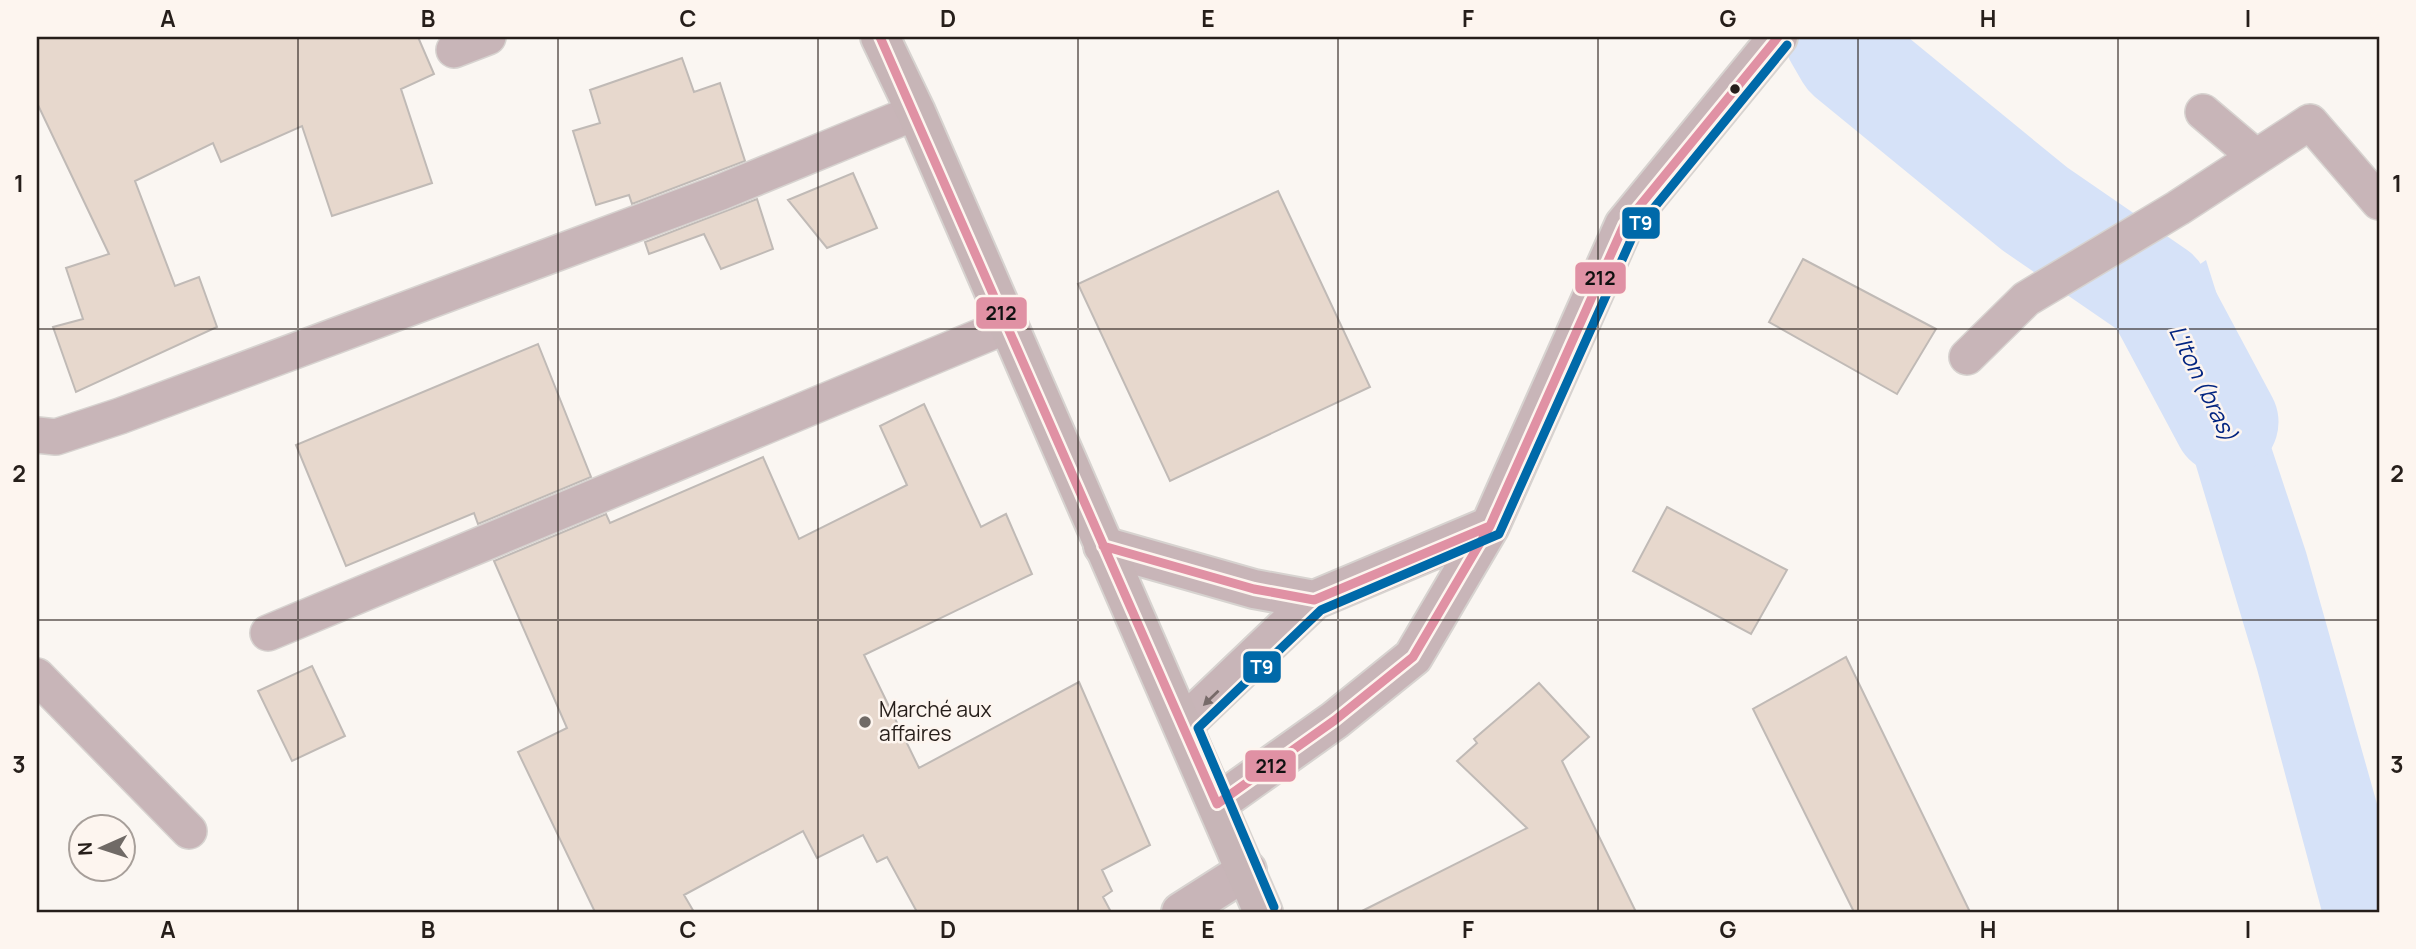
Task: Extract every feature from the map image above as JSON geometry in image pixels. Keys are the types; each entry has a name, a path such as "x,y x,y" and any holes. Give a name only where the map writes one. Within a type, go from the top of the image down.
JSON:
{"main road":[{"path":"880,37 916,112 1006,326 1247,870 1263,912"}],"street":[{"path":"1217,804 1335,720 1413,657 1490,526 1624,225 1777,37"},
{"path":"1183,725 1314,600 1490,526"},
{"path":"1103,546 1254,589 1314,600"},
{"path":"1181,912 1247,870"}],"lane":[{"path":"454,50 488,37"},
{"path":"37,435 56,437 120,416 721,192 916,112"},
{"path":"2203,112 2256,157"},
{"path":"1967,357 2026,299 2178,208 2310,122 2379,202"},
{"path":"268,633 1006,326"},
{"path":"37,676 188,831"}],"water":[{"path":"1869,37 1888,37 1941,105 2058,195 2004,230 1961,190 1892,134 1817,88"},
{"path":"2206,260 2251,403 2257,404 2306,552 2379,811 2379,912 2322,912 2257,669 2182,419 2160,365 2122,318"}],"building":[{"path":"37,37 418,37 434,74 401,89 432,183 332,216 302,126 221,162 213,143 135,181 175,286 199,277 217,327 76,392 53,327 83,319 66,268 109,254 37,103"},
{"path":"682,58 694,92 720,83 745,161 632,204 629,195 596,205 573,131 600,123 590,90"},
{"path":"853,173 877,228 827,248 788,200"},
{"path":"1278,191 1370,387 1170,481 1078,284"},
{"path":"757,199 773,249 721,269 704,234 649,254 645,242"},
{"path":"1803,259 1936,329 1897,394 1769,322"},
{"path":"538,344 591,477 478,524 474,513 346,566 296,445"},
{"path":"924,404 981,527 1006,514 1032,574 864,655 919,768 1079,682 1150,845 1102,870 1112,891 1103,897 1111,912 917,912 887,857 877,862 863,835 817,858 803,831 684,895 694,912 595,912 518,752 567,728 494,561 606,514 610,523 763,457 799,539 907,485 880,426"},
{"path":"1667,507 1787,570 1751,634 1633,571"},
{"path":"1846,657 1970,912 1854,912 1753,709"},
{"path":"312,666 345,736 292,761 258,691"},
{"path":"1539,683 1589,737 1562,761 1636,912 1360,912 1527,828 1457,761 1477,743 1474,739"}],"waterway":[{"name":"L'Iton (bras)","path":"1837,37 1848,56 2035,209 2157,293 2226,422"}],"transit line":[{"name":"212","path":"880,37 1217,804 1335,720 1413,657 1490,526 1624,225 1778,37"},
{"name":"T9","path":"1274,907 1198,728 1321,610 1499,534 1635,231 1787,45"},
{"name":"212","path":"1103,546 1254,589 1314,600 1490,526 1497,510"}],"place":[{"name":"Marché aux affaires","path":"865,722"}]}
